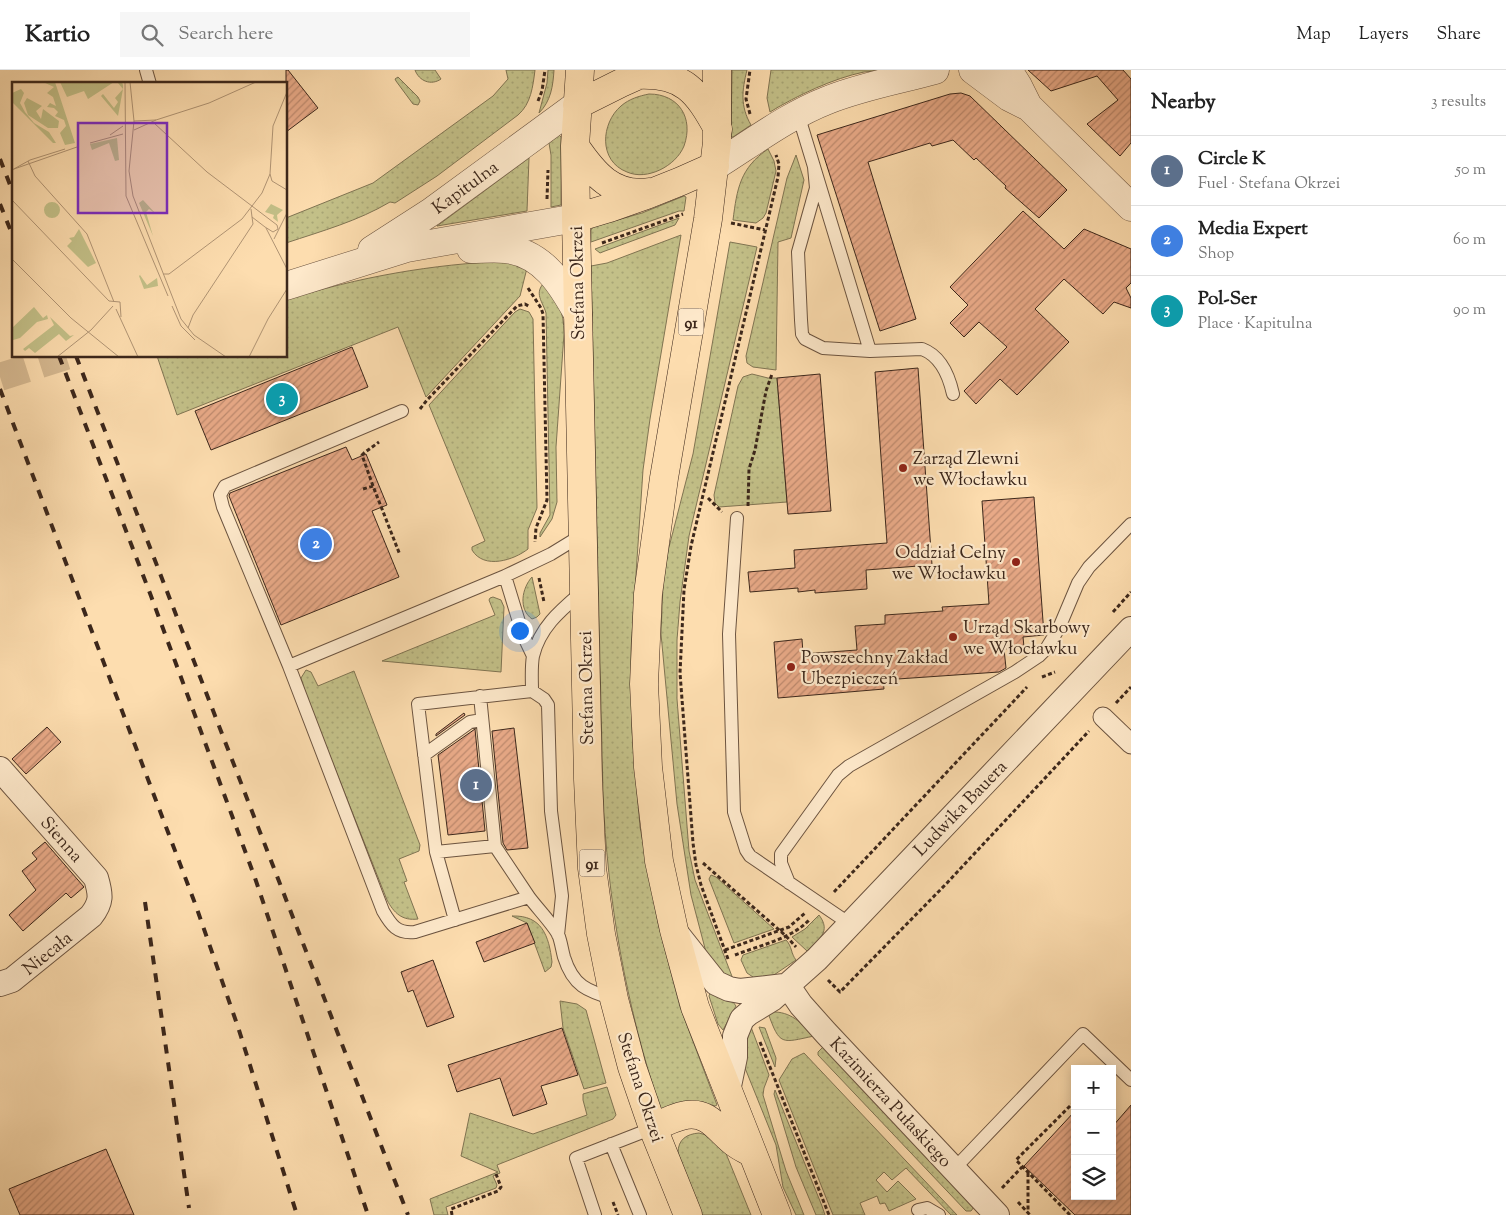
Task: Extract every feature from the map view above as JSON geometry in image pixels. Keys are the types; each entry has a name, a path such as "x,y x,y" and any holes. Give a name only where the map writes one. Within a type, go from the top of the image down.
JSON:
{"main road":[{"name":"91","path":"575,146 580,70"},
{"name":"91","path":"717,70 718,129 715,166 704,246 664,478 648,594 644,684 648,767 659,861 674,930 695,1007 777,1215"},
{"path":"577,106 644,73 656,74 670,77 686,85 697,95 718,129"},
{"path":"575,146 585,161 602,179 620,190 639,193 666,189"},
{"name":"Stefana Okrzei","path":"575,146 582,535 592,868 601,934 614,999 632,1067 653,1128 688,1215"},
{"path":"576,218 612,208 666,189 715,166"},
{"path":"653,1128 688,1114 703,1116 711,1120 735,1143 752,1153"}],"street":[{"path":"715,166 798,114 827,100 858,89 935,70"},
{"path":"972,70 1009,97 1029,107 1131,207"},
{"path":"1008,70 1029,107"},
{"name":"Kapitulna","path":"351,265 439,206 577,106"},
{"name":"Kapitulna","path":"288,285 407,248 576,218"},
{"name":"Kapitulna","path":"407,248 508,249 520,253 550,271 565,290 578,314"},
{"name":"Ludwika Bauera","path":"728,1091 734,1066 735,1036 742,1019 749,1012 772,999 812,964 1131,629"},
{"path":"1103,717 1131,744"},
{"name":"Sienna","path":"0,769 96,878 100,891 99,906 91,916"},
{"name":"Niecała","path":"0,984 12,980 91,916"},
{"path":"674,930 716,982 729,989 752,991 788,986"},
{"name":"Kazimierza Pułaskiego","path":"788,986 801,1005 826,1033 997,1215"}],"lane":[{"path":"798,114 870,351"},
{"path":"814,166 816,188 798,252 802,334 805,339 823,348 870,351 922,349 928,351 942,364 949,377 953,394"},
{"path":"402,411 225,486 220,495 223,507 289,666 383,911 389,922 396,929 406,933 426,930 528,897"},
{"path":"736,522 729,634 734,812 746,850 750,856 850,924"},
{"path":"789,882 782,863 782,854 838,775 849,766 1015,672 1039,656 1054,638 1078,583 1089,567 1131,524"},
{"path":"289,666 505,576 551,554 582,535"},
{"path":"505,576 517,618 533,656"},
{"path":"532,691 533,656 540,636 552,618 584,590"},
{"path":"455,920 436,852 418,704 532,691 544,699 548,706 551,811 562,896 558,935 568,971 574,979 583,988 592,993 614,999"},
{"path":"480,696 495,846 528,897 558,935"},
{"path":"424,754 470,722 482,720"},
{"path":"436,852 495,846"},
{"path":"954,1169 1083,1034 1131,1080"},
{"path":"595,1215 576,1158 653,1128"},
{"path":"611,1144 640,1215"},
{"path":"918,1210 927,1208 939,1215"}],"path":[{"path":"536,109 542,91 545,70"},
{"path":"750,70 746,99 752,119"},
{"path":"547,206 548,168"},
{"path":"596,245 686,214"},
{"path":"730,223 765,230"},
{"path":"527,284 529,292 541,308 543,314 546,500 535,532 535,544"},
{"path":"418,413 427,400 517,306 525,304 530,307"},
{"path":"736,522 742,526 748,519 749,469 756,450 766,391 772,374"},
{"path":"385,439 362,455 400,555"},
{"path":"363,489 373,486"},
{"path":"538,571 545,607"},
{"path":"1112,612 1131,592"},
{"path":"1034,680 1054,674 1060,667"},
{"path":"725,950 789,927 819,903 1028,686"},
{"path":"703,864 780,930 802,955 840,992 947,883 1131,687"},
{"path":"735,954 786,936 804,926 819,903"},
{"path":"1070,1215 1016,1160 1071,1105"},
{"path":"1028,1172 1028,1213"},
{"path":"452,1215 451,1209 498,1191 501,1187 496,1174"},
{"path":"613,1202 618,1215"}],"shaded area":[{"path":"415,70 435,70 441,79 433,82 422,80"},
{"path":"506,70 535,70 526,106 518,115 437,176 395,203 390,202 353,220 288,242 288,217 373,183 493,96 508,79"},
{"path":"548,70 554,70 552,87 549,98 539,113 547,83"},
{"path":"732,70 747,70 743,98 747,118 751,125 731,137"},
{"path":"771,70 907,70 869,71 852,75 816,88 770,112 767,98"},
{"path":"398,77 418,97 420,101 418,105 413,104 396,81 395,79"},
{"path":"649,94 669,98 676,103 685,117 687,136 684,146 675,160 660,170 643,175 627,172 618,167 611,159 607,151 606,131 614,113 621,106 634,98"},
{"path":"559,135 561,137 561,205 551,207 551,155 549,143"},
{"path":"768,149 774,161 776,171 766,213 756,223 733,220 738,189 742,180 751,164"},
{"path":"796,155 804,180 791,238 778,242 776,370 753,367 747,363 746,356 787,178"},
{"path":"529,158 527,211 437,226"},
{"path":"684,196 686,197 684,211 679,211 591,242 591,230 593,227 642,213"},
{"path":"679,218 675,225 600,253 595,249"},
{"path":"681,235 643,470 631,649 632,732 640,827 658,923 680,1007 717,1105 689,1102 662,1109 660,1108 648,1069 628,991 614,912 605,832 591,266 607,263"},
{"path":"730,242 757,247 689,536 677,640 677,699 689,851 695,880 733,979 725,976 707,956 691,895 677,804 661,634 663,585 668,551 693,454"},
{"path":"508,261 527,268 520,296 426,397 398,327 177,415 158,358 288,358 288,299 368,278 452,265"},
{"path":"545,282 561,312 564,334 556,447 557,502 552,519 540,537 540,533 550,515 546,313 539,294 541,286"},
{"path":"520,309 529,312 533,319 537,508 528,530 528,549 515,557 491,561 477,556 472,550 472,547 485,541 429,405 515,312"},
{"path":"752,374 777,378 787,502 719,507 715,503 714,495 738,386 743,377"},
{"path":"532,577 540,614 532,619 525,610 523,598 526,587"},
{"path":"493,597 501,600 504,607 501,672 382,661 495,615 489,600"},
{"path":"306,670 311,672 318,686 354,671 420,845 419,851 399,859 407,881 404,882 418,919 407,919 399,915 387,900 307,698 301,678"},
{"path":"711,875 716,877 774,929 734,943 709,879"},
{"path":"819,915 823,921 824,931 807,951 792,937 805,929"},
{"path":"512,916 530,919 542,929 549,944 552,962 551,967 545,972 527,923"},
{"path":"786,940 796,960 768,979 755,982 753,977 747,973 741,960 743,955"},
{"path":"710,993 733,1002 736,1006 723,1030 718,1024 709,996"},
{"path":"560,1001 577,1004 586,1010 606,1083 584,1089 563,1028"},
{"path":"768,1013 790,1016 800,1022 814,1036 795,1040 779,1037"},
{"path":"751,1027 769,1075 763,1095 786,1171 804,1215 796,1215 783,1187 776,1145 745,1068 743,1046"},
{"path":"759,1027 765,1028 776,1058 775,1067"},
{"path":"824,1046 974,1207 971,1211 966,1211 818,1055 818,1052"},
{"path":"804,1053 957,1215 951,1215 906,1168 892,1180 884,1172 876,1180 887,1192 898,1181 916,1199 889,1211 885,1203 880,1204 877,1196 860,1203 865,1215 833,1215 779,1080 792,1059"},
{"path":"607,1087 616,1115 613,1119 497,1165 500,1173 493,1176 497,1185 496,1188 446,1207 448,1215 434,1215 430,1199 498,1172 461,1156 470,1113 533,1134 587,1115 583,1094"},
{"path":"775,1090 825,1215 816,1215 796,1167 774,1094"},
{"path":"699,1133 706,1135 725,1151 751,1215 702,1215 678,1153 678,1148 684,1138"}],"building":[{"path":"286,70 288,70 318,108 288,130 288,82 286,82"},
{"path":"1028,70 1123,70 1131,79 1131,143 1120,156 1087,124 1118,100 1097,76 1051,91"},
{"path":"961,93 970,96 1067,190 1039,218 1005,188 1006,186 976,158 974,160 953,140 932,146 930,143 868,162 916,319 880,331 817,135 950,94"},
{"path":"1023,211 1064,249 1084,229 1131,249 1131,283 1126,288 1131,298 1131,308 1114,302 1103,314 1064,279 1035,309 1069,342 1017,395 1000,379 976,404 964,391 1007,347 979,322 964,337 950,323 968,305 950,287"},
{"path":"352,347 368,387 211,450 195,411"},
{"path":"918,368 932,565 866,570 867,589 815,593 815,590 798,592 798,588 750,592 748,572 795,568 794,550 887,543 875,372"},
{"path":"820,374 831,511 788,514 777,378"},
{"path":"346,447 352,460 366,454 387,505 372,511 399,577 281,625 229,496 230,493"},
{"path":"1034,497 1044,635 1023,637 1024,647 1004,649 1006,668 999,672 883,680 884,689 778,698 774,642 802,639 803,654 857,650 855,626 885,624 885,615 943,611 942,607 989,604 982,501"},
{"path":"464,713 465,715 436,736 436,734"},
{"path":"47,727 61,742 26,774 12,759"},
{"path":"514,728 528,848 507,850 503,843 492,731"},
{"path":"475,729 485,831 448,835 438,755"},
{"path":"45,842 84,887 71,898 66,893 23,931 9,915 36,890 22,871 37,859 32,853"},
{"path":"527,923 535,943 484,962 476,942"},
{"path":"433,960 454,1017 427,1027 413,990 408,992 401,972"},
{"path":"562,1028 578,1075 541,1086 547,1104 513,1116 500,1078 457,1092 448,1065"},
{"path":"1131,1105 1131,1215 1075,1215 1024,1166 1071,1115 1071,1200 1116,1200 1116,1122"},
{"path":"106,1149 134,1215 20,1215 9,1189"}],"tunnel":[{"path":"0,377 60,358"}],"railway":[{"path":"0,159 12,190"},
{"path":"0,204 12,234"},
{"path":"60,358 151,596 255,878 368,1215"},
{"path":"77,358 408,1215"},
{"path":"0,389 196,906 238,1027 297,1215"},
{"path":"145,902 189,1208"}],"place":[{"name":"Pol-Ser","path":"282,399"},
{"name":"Zarząd Zlewni we Włocławku","path":"903,468"},
{"name":"Media Expert","path":"316,544"},
{"name":"Oddział Celny we Włocławku","path":"1016,562"},
{"name":"Urząd Skarbowy we Włocławku","path":"953,637"},
{"name":"Powszechny Zakład Ubezpieczeń","path":"791,667"},
{"name":"Circle K","path":"476,785"}]}
